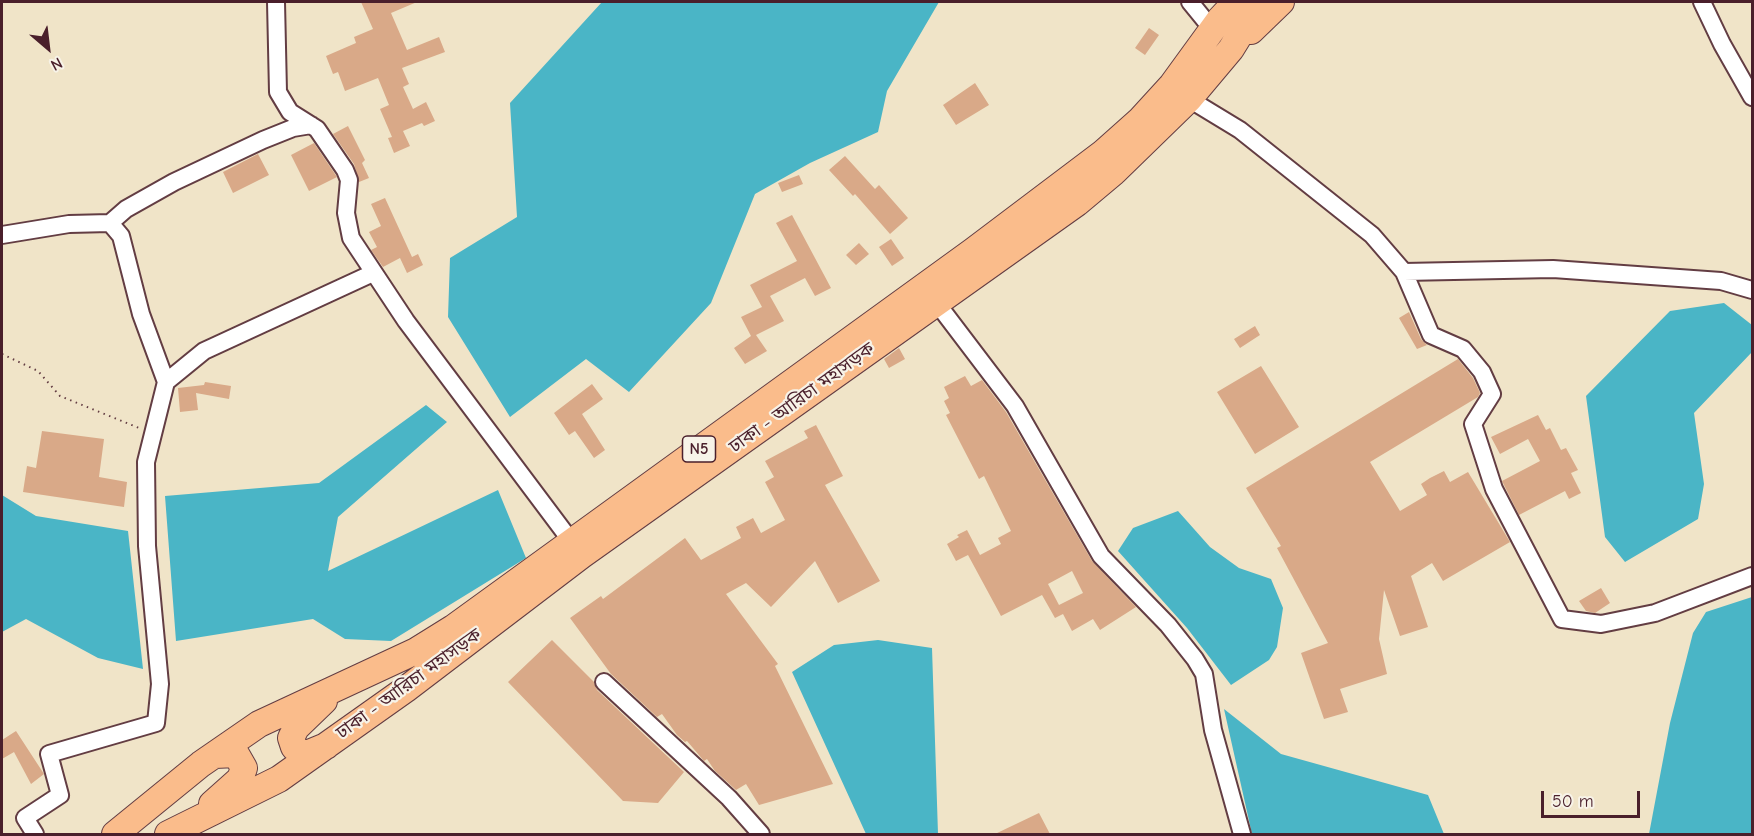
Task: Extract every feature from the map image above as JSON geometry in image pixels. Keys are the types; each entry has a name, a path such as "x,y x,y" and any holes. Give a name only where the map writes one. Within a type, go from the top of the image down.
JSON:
{"highway":[{"name":"ঢাকা - আরিচা মহাসড়ক","path":"1231,49 1260,2"},
{"name":"ঢাকা - আরিচা মহাসড়ক","path":"177,829 254,794 326,746 582,555 1077,203 1114,172 1189,99 1231,49 1281,2"},
{"name":"N5","path":"115,834 215,754 260,724 426,645 973,251 1103,153 1140,120 1172,85 1224,13"},
{"path":"326,746 309,753 300,753 294,747 291,738 296,728 344,683"},
{"path":"177,829 240,779 244,768 236,754 215,754"}],"street":[{"path":"276,2 278,92 290,112 321,134 345,170 350,188 346,213 348,229 373,273 494,441 571,541"},
{"path":"1190,2 1224,13"},
{"path":"1702,2 1722,44 1752,97"},
{"path":"1189,99 1240,130 1363,228 1404,272 1431,335 1463,349 1482,372 1492,394 1473,424 1494,489 1562,619 1600,624 1655,613 1752,576"},
{"path":"2,235 69,224 110,223 126,209 174,182 263,140 293,128 311,125"},
{"path":"35,834 25,819 60,795 49,754 156,723 159,684 147,546 146,462 166,382 141,314 121,237 110,223"},
{"path":"1404,272 1553,269 1721,281 1752,290"},
{"path":"166,382 204,351 373,273"},
{"path":"936,302 1015,406 1101,556 1168,625 1196,659 1204,674 1217,745 1242,834"},
{"path":"604,682 729,798 761,834"}],"path":[{"path":"2,354 38,371 60,396 125,424 153,432"}],"water":[{"path":"602,2 939,2 887,91 878,132 810,163 755,194 711,303 629,392 586,359 510,417 448,317 450,258 517,217 510,103"},
{"path":"1724,303 1752,325 1752,352 1694,413 1704,484 1698,519 1625,562 1605,537 1586,396 1670,311"},
{"path":"426,405 447,422 338,517 328,571 498,490 526,558 391,641 345,639 313,619 176,641 165,496 319,483"},
{"path":"2,495 36,516 128,531 143,669 98,658 26,619 2,632"},
{"path":"1178,511 1210,547 1239,568 1271,579 1283,608 1277,647 1269,660 1231,685 1187,628 1118,551 1133,528"},
{"path":"1752,597 1752,834 1649,834 1670,723 1693,633 1706,612"},
{"path":"878,640 932,648 938,834 866,834 792,672 834,645"},
{"path":"1224,709 1281,754 1428,795 1444,834 1252,834"}],"building":[{"path":"361,2 417,2 391,13 407,50 439,37 445,52 402,68 409,84 403,87 413,109 426,102 435,121 424,126 422,123 403,131 410,146 394,153 388,138 392,137 380,109 389,105 378,78 345,91 338,72 333,74 326,56 356,43 354,37 373,29"},
{"path":"1149,28 1159,35 1145,55 1135,48"},
{"path":"975,83 989,105 956,125 943,105"},
{"path":"348,126 365,160 362,163 369,178 359,182 354,164 333,134"},
{"path":"314,143 337,177 309,191 291,155"},
{"path":"258,154 269,175 233,193 223,172"},
{"path":"845,156 875,189 879,185 908,218 890,234 855,194 853,196 829,170"},
{"path":"799,175 803,184 782,192 778,183"},
{"path":"385,198 412,257 418,254 423,265 407,273 400,258 383,267 371,250 377,247 369,232 381,226 371,204"},
{"path":"792,215 831,288 815,296 805,278 770,296 784,321 756,335 767,351 745,364 734,348 751,336 741,317 762,307 750,285 797,261 776,223"},
{"path":"891,239 904,258 892,266 879,247"},
{"path":"859,243 869,254 856,265 846,255"},
{"path":"1409,312 1421,339 1427,345 1417,349 1399,318"},
{"path":"1255,326 1260,335 1240,348 1234,339"},
{"path":"899,348 905,359 889,368 884,359"},
{"path":"1458,359 1473,378 1480,393 1478,397 1370,462 1400,511 1427,495 1421,484 1430,478 1444,471 1450,482 1468,472 1510,542 1443,581 1432,563 1411,576 1428,627 1400,636 1384,590 1379,639 1387,674 1340,689 1348,712 1324,719 1301,653 1328,643 1277,548 1281,546 1246,488"},
{"path":"1261,366 1299,427 1255,454 1217,392"},
{"path":"965,376 971,386 982,380 1006,412 1092,561 1136,607 1100,630 1093,619 1072,631 1063,614 1055,618 1042,595 1001,616 968,555 956,561 947,544 967,530 980,555 1001,544 998,538 1011,531 984,476 979,479 946,415 950,413 944,401 949,398 944,387","holes":["1072,571 1083,593 1059,605 1048,584"]},
{"path":"205,382 231,386 229,399 196,393 198,410 180,412 178,388 204,385"},
{"path":"592,384 603,399 582,414 605,450 594,458 575,431 569,435 554,413"},
{"path":"1538,415 1546,430 1550,428 1561,450 1566,448 1578,470 1571,473 1581,493 1569,499 1565,491 1519,515 1502,481 1540,461 1528,439 1500,454 1491,437"},
{"path":"816,425 843,476 825,485 880,581 838,603 815,561 771,607 746,583 726,594 778,664 775,666 833,784 759,805 746,784 736,790 715,771 707,759 704,761 687,741 685,742 677,735 662,714 657,717 611,674 570,618 601,596 603,599 685,538 701,560 741,538 736,527 753,518 761,533 785,520 765,482 774,477 765,461 808,438 804,431"},
{"path":"42,431 104,439 99,477 127,482 124,507 23,492 27,466 36,468"},
{"path":"1601,588 1610,603 1595,613 1586,611 1579,601"},
{"path":"552,640 594,682 597,690 684,772 658,803 623,801 508,682"},
{"path":"16,731 44,774 31,784 14,752 2,759 2,740"},
{"path":"1039,813 1050,834 995,834"}]}
